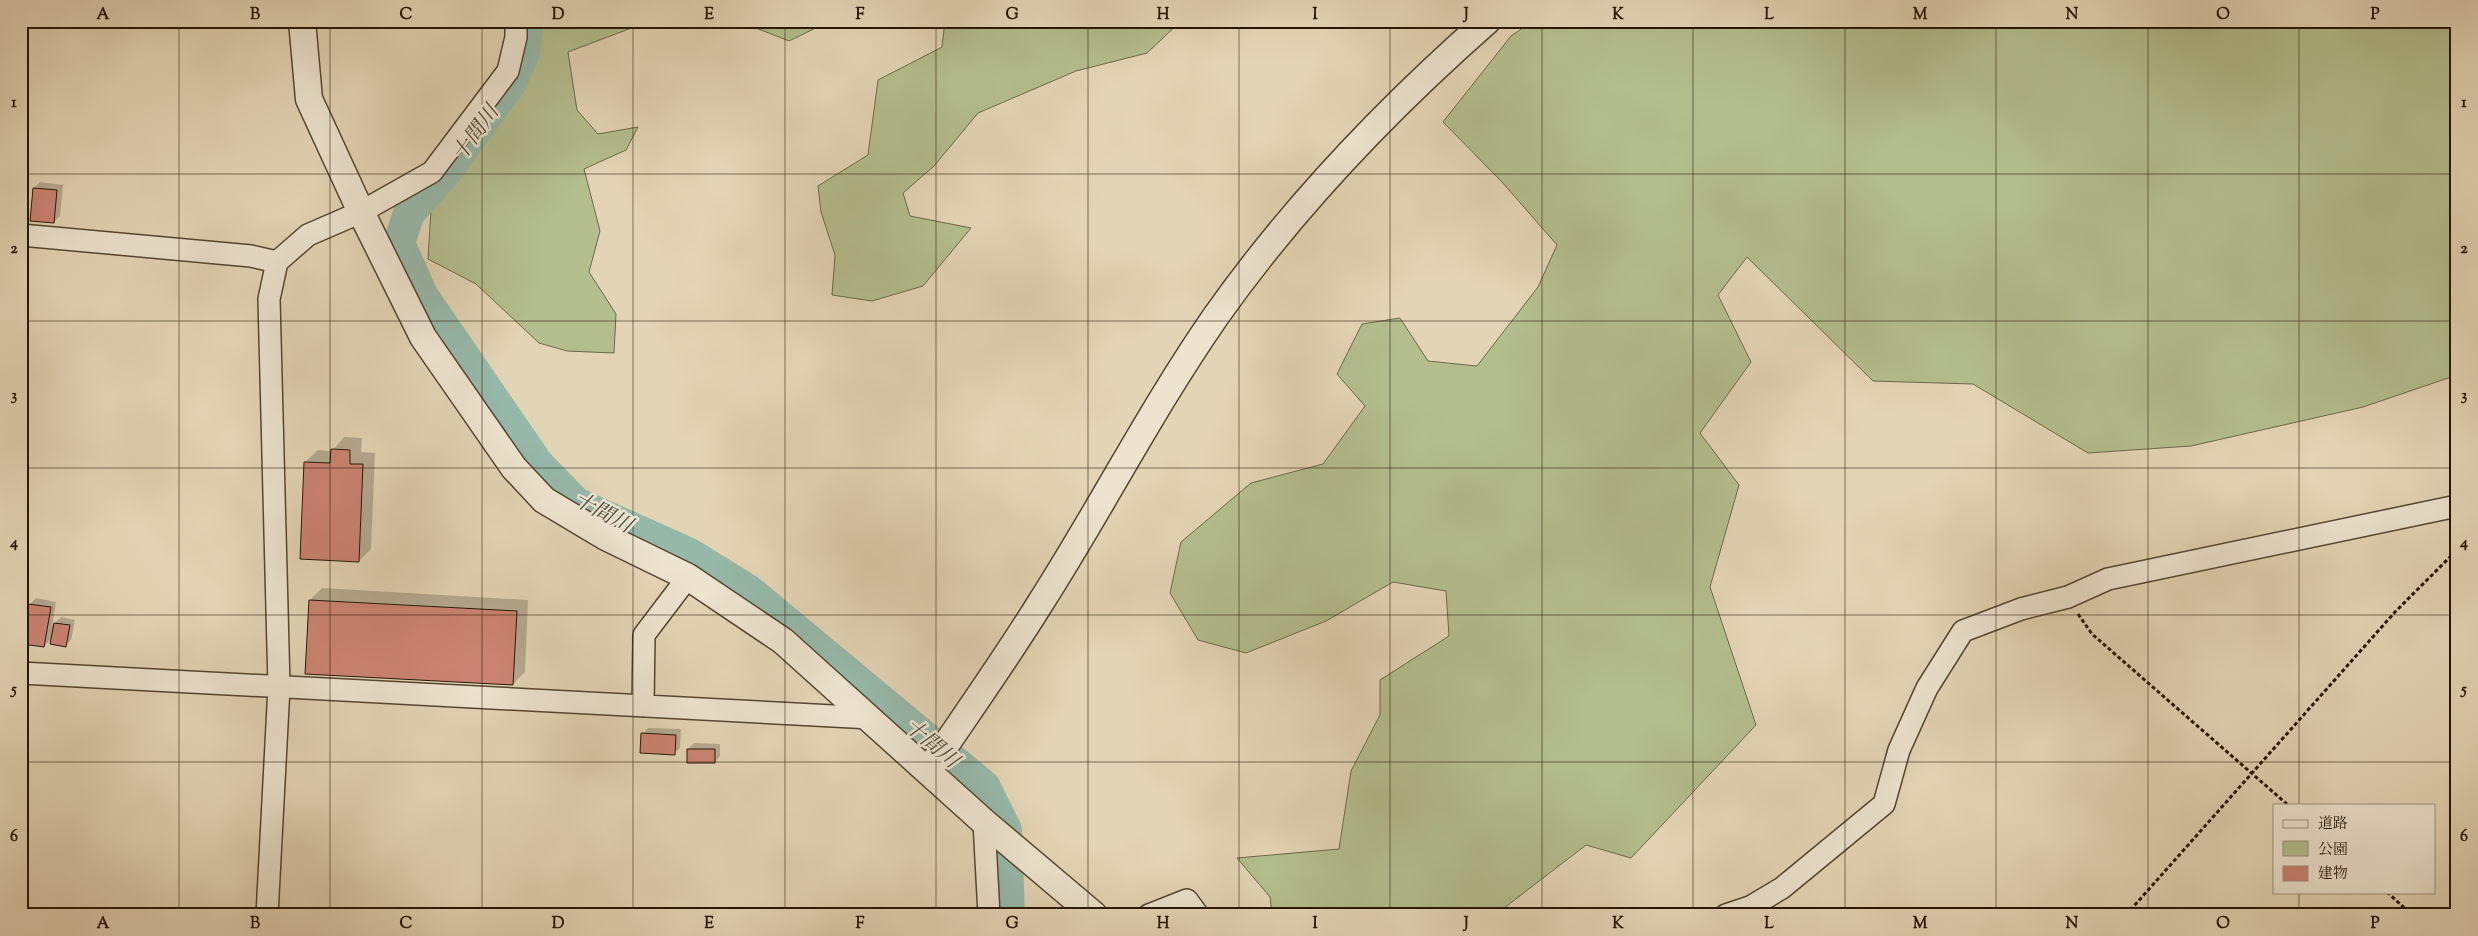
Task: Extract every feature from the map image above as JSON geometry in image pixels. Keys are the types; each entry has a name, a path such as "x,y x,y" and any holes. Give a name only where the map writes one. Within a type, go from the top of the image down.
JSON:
{"street":[{"path":"302,21 309,99 361,212 423,337 514,468 544,500 606,537 688,577 783,641 871,718 984,822 1094,915"},
{"path":"267,915 279,687 269,300 277,262 308,235 361,212 432,172 508,71 516,37 516,21"},
{"path":"928,771 1041,602 1163,396 1217,315 1275,238 1327,179 1390,112 1487,21"},
{"path":"21,235 251,256 277,262"},
{"path":"1726,915 1755,911 1884,804 1899,750 1927,688 1963,631 2020,609 2068,598 2108,579 2457,506"},
{"path":"643,706 644,635 688,577"},
{"path":"21,673 871,718"},
{"path":"984,822 989,915"},
{"path":"1149,915 1187,900 1198,915"}],"path":[{"path":"2126,915 2395,612 2457,550"},
{"path":"2068,598 2092,634 2250,774 2287,804"},
{"path":"2389,894 2412,915"}],"green space":[{"path":"536,21 650,21 568,52 577,110 598,134 638,127 626,150 584,169 600,231 589,272 616,314 614,353 567,351 539,343 476,284 428,259 431,210 524,77"},
{"path":"738,21 830,21 789,41"},
{"path":"945,21 1181,21 1147,53 1076,71 978,113 934,166 903,193 910,216 971,228 923,286 872,301 832,295 835,255 821,212 818,186 868,155 878,80 942,47"},
{"path":"1533,21 2457,21 2457,375 2363,407 2191,446 2088,453 1973,384 1873,381 1747,257 1718,295 1751,362 1700,433 1739,485 1710,587 1756,725 1631,858 1586,845 1495,915 1272,915 1270,897 1237,858 1339,849 1351,771 1380,715 1380,680 1449,636 1446,591 1393,582 1326,621 1246,653 1198,640 1170,593 1181,542 1251,483 1323,464 1365,406 1337,374 1362,324 1400,318 1428,361 1477,366 1538,287 1557,245 1502,182 1443,122 1511,36"}],"building":[{"path":"33,188 57,190 54,223 30,221"},
{"path":"331,449 350,450 350,464 363,464 359,562 300,559 304,462 330,463"},
{"path":"309,600 517,611 513,685 305,674"},
{"path":"28,604 51,607 44,647 22,644"},
{"path":"54,623 70,625 66,647 50,644"},
{"path":"641,733 676,735 675,755 640,753"},
{"path":"687,749 715,749 715,763 687,763"}],"waterway":[{"name":"十間川","path":"528,21 524,52 511,82 446,172 409,213 399,243 422,295 538,464 576,503 690,554 748,590 984,786 1006,830 1009,915"}]}
